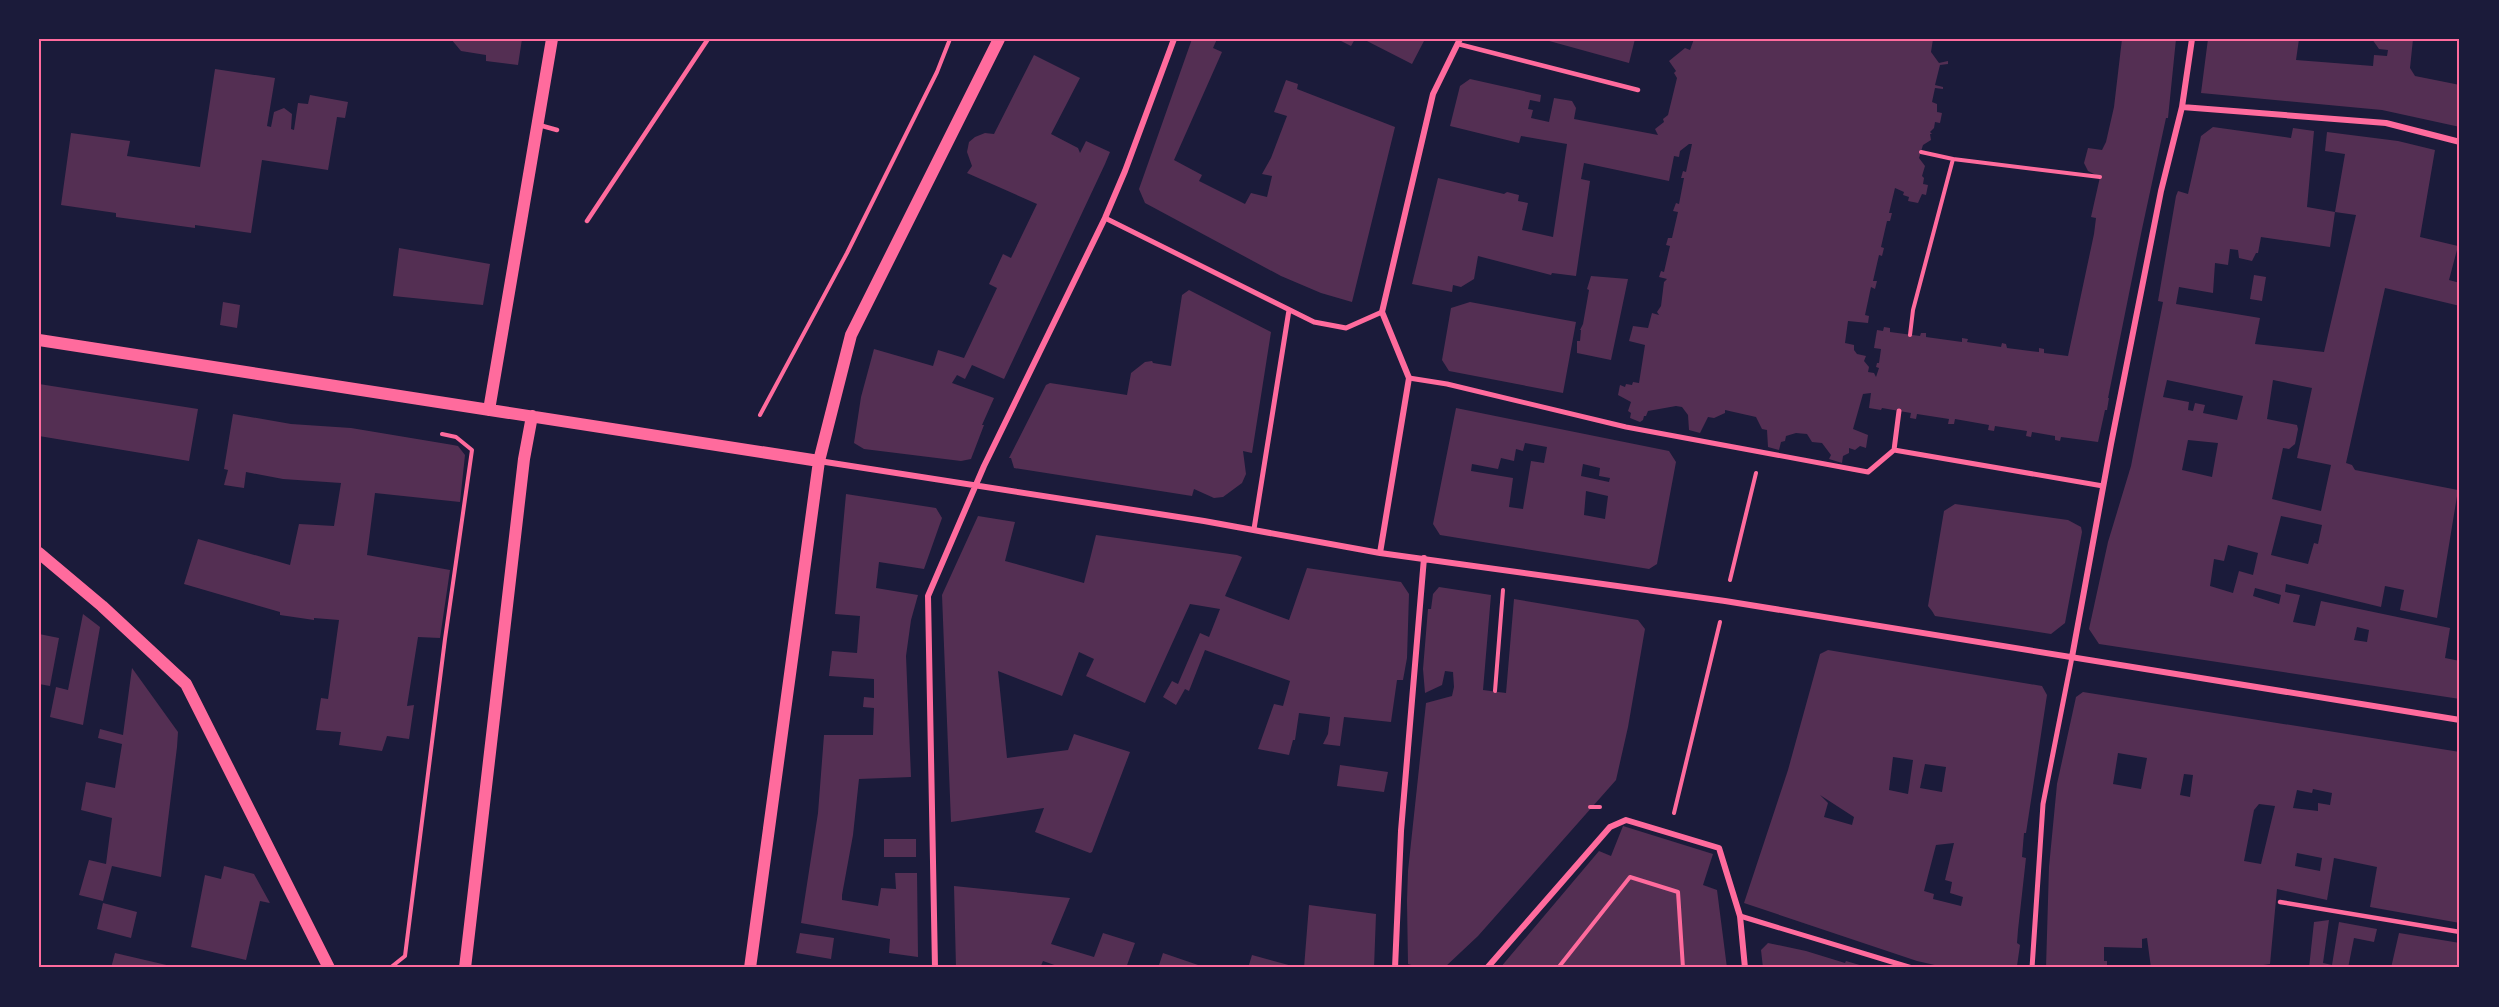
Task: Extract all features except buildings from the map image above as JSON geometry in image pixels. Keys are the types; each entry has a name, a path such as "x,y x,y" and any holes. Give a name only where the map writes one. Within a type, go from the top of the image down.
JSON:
{"main road":[{"path":"489,410 535,125 552,39"},
{"path":"750,968 819,461 851,335 999,39"},
{"path":"39,340 819,461"},
{"path":"465,968 523,470 532,416"},
{"path":"39,553 102,606 186,684 329,968"}],"street":[{"path":"935,968 928,596 975,486 1105,218 1174,39"},
{"path":"2032,968 2043,804 2161,191 2182,108 2192,39"},
{"path":"1380,553 1409,378 1382,312 1433,94 1459,41"},
{"path":"2182,108 2386,123 2460,142"},
{"path":"1105,218 1314,322 1346,328 1382,312"},
{"path":"1254,529 1289,310"},
{"path":"1409,378 1446,384 1634,429 1868,472 1894,450 1899,411"},
{"path":"1894,450 2103,486"},
{"path":"819,461 1254,529 1380,553 1725,602 2460,720"},
{"path":"1395,968 1401,831 1424,558"},
{"path":"1487,968 1610,826 1626,820 1719,848 1740,916 1745,968"},
{"path":"1740,916 1912,968"}],"lane":[{"path":"587,221 708,39"},
{"path":"1459,41 1638,90"},
{"path":"535,125 557,130"},
{"path":"2280,902 2460,932"}],"path":[{"path":"760,415 847,253 937,72 950,39"},
{"path":"1921,152 1953,159 2100,177"},
{"path":"1910,335 1913,310 1953,159"},
{"path":"390,968 405,956 443,650 472,450 456,437 442,434"},
{"path":"1669,833 1761,452"},
{"path":"1495,692 1503,586"},
{"path":"1558,968 1630,877 1678,892 1683,968"}]}
